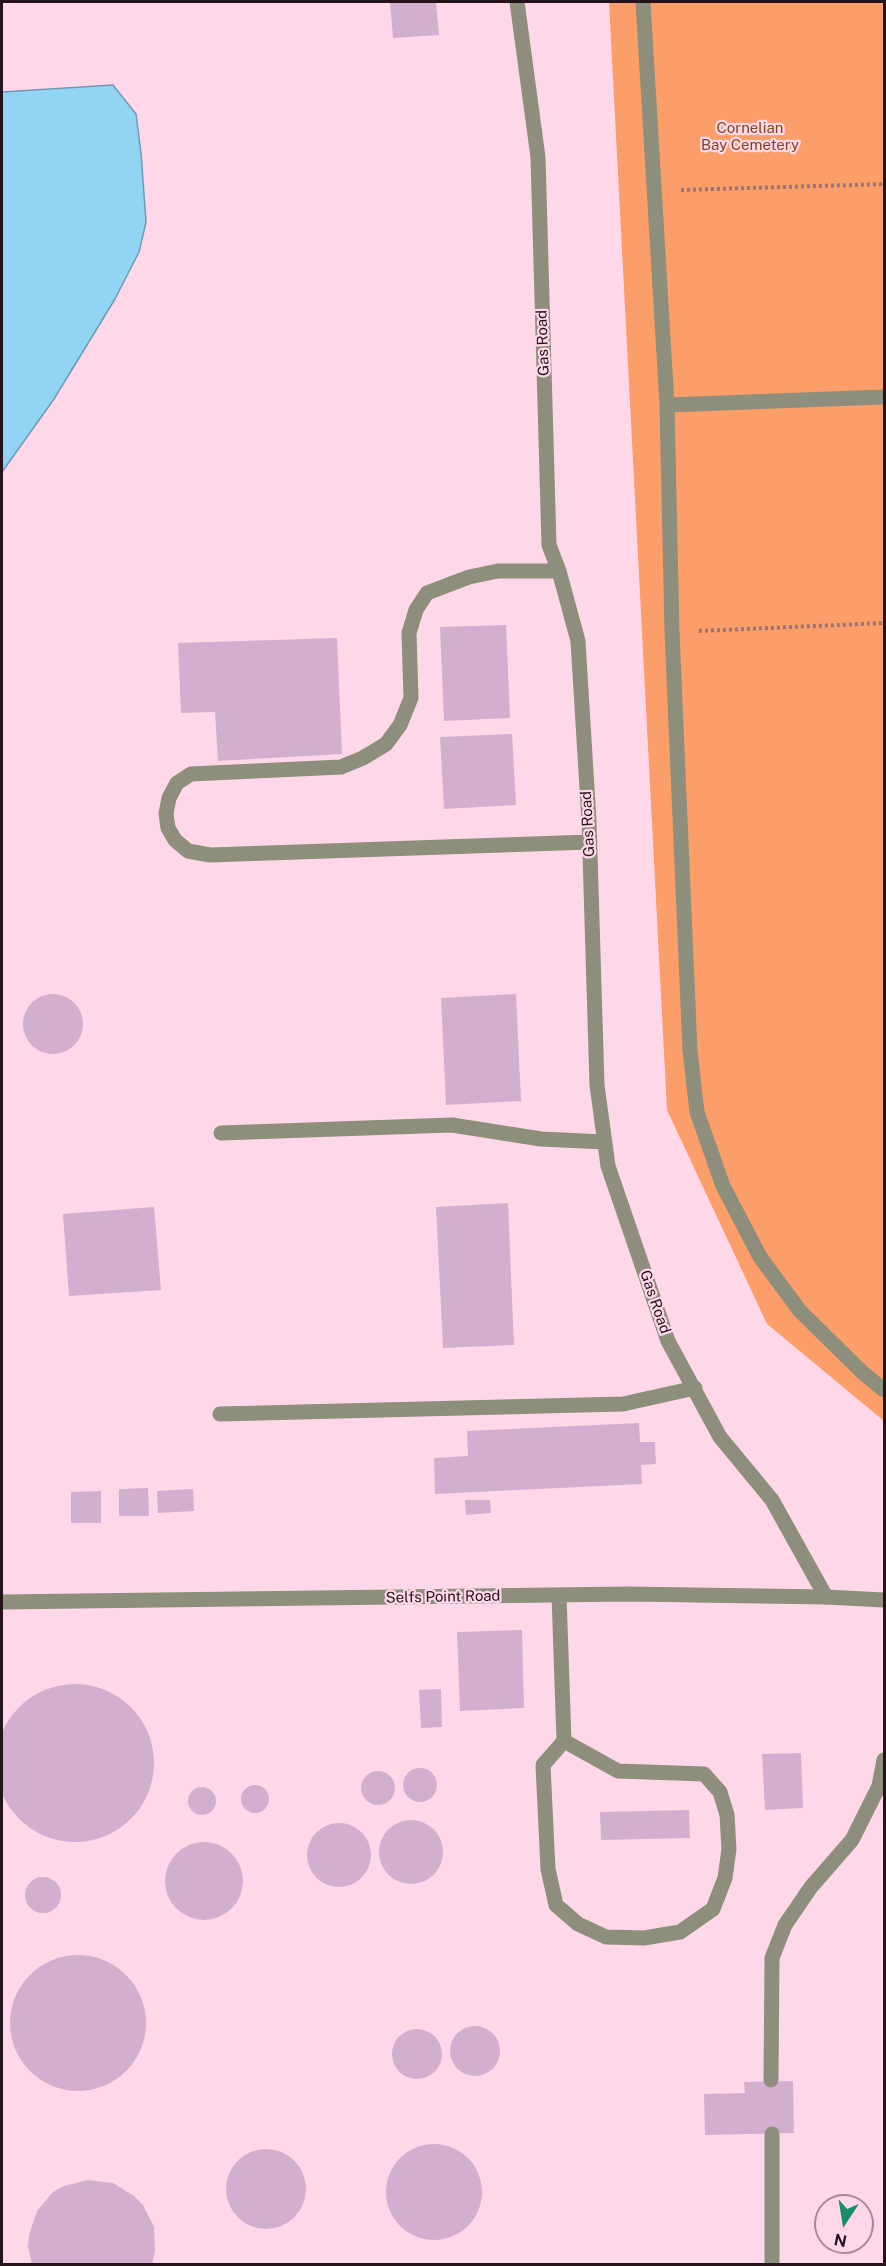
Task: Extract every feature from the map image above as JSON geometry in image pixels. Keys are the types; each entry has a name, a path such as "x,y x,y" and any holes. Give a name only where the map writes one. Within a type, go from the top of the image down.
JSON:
{"street":[{"name":"Gas Road","path":"517,2 538,157 549,544 559,571 578,641 590,842 597,1085 608,1166 668,1341 720,1437 772,1500 826,1597"},
{"path":"643,2 667,405 672,632 690,1051 697,1112 723,1186 760,1257 800,1311 863,1373 885,1390"},
{"path":"667,405 885,397"},
{"path":"559,571 498,571 469,577 427,593 416,610 409,633 411,698 400,725 386,744 363,758 340,767 191,774 177,783 169,798 166,814 168,828 175,840 188,850 210,855 590,842"},
{"path":"221,1133 452,1125 541,1139 605,1142"},
{"path":"220,1414 623,1404 694,1389"},
{"path":"559,1595 564,1741 543,1765 548,1869 556,1905 578,1924 606,1937 644,1938 680,1932 713,1909 725,1878 728,1837 727,1815 720,1792 704,1774 618,1771 564,1741"},
{"name":"Selfs Point Road","path":"2,1602 559,1595 826,1597 885,1600"},
{"path":"771,2080 772,1958 784,1925 811,1887 852,1840 879,1786 885,1760"},
{"path":"772,2134 772,2265"}],"path":[{"path":"654,191 885,184"},
{"path":"672,632 885,623"}],"green space":[{"name":"Cornelian Bay Cemetery","path":"609,2 884,2 884,1421 767,1324 667,1110"}],"water":[{"path":"113,85 136,114 146,222 139,252 115,299 54,399 2,472 2,92"}],"building":[{"path":"390,2 436,2 439,35 393,38"},
{"path":"506,625 510,718 444,721 440,627"},
{"path":"337,638 342,754 218,761 215,712 181,713 178,643"},
{"path":"512,734 516,805 444,809 440,737"},
{"path":"53,994 74,1003 83,1024 74,1045 53,1054 32,1045 23,1024 32,1003"},
{"path":"516,994 521,1101 446,1105 441,998"},
{"path":"508,1203 514,1345 443,1348 436,1207"},
{"path":"154,1207 161,1290 69,1296 63,1214"},
{"path":"639,1423 640,1442 655,1442 656,1464 641,1465 642,1484 435,1494 434,1458 468,1456 467,1431"},
{"path":"148,1488 149,1516 119,1516 119,1489"},
{"path":"193,1489 194,1511 158,1513 157,1491"},
{"path":"101,1491 101,1523 71,1523 71,1492"},
{"path":"465,1500 490,1500 491,1513 466,1515"},
{"path":"522,1630 524,1708 460,1711 457,1632"},
{"path":"75,1684 105,1690 131,1707 148,1733 154,1763 148,1793 131,1819 105,1836 75,1842 45,1836 19,1819 2,1793 -4,1763 2,1733 19,1707 45,1690"},
{"path":"441,1689 442,1727 421,1728 419,1690"},
{"path":"801,1753 803,1808 765,1810 762,1754"},
{"path":"420,1768 432,1773 437,1785 432,1797 420,1802 408,1797 403,1785 408,1773"},
{"path":"378,1771 390,1776 395,1788 390,1800 378,1805 366,1800 361,1788 366,1776"},
{"path":"255,1785 265,1789 269,1799 265,1809 255,1813 245,1809 241,1799 245,1789"},
{"path":"202,1787 212,1791 216,1801 212,1811 202,1815 192,1811 188,1801 192,1791"},
{"path":"689,1810 690,1838 601,1840 600,1812"},
{"path":"411,1820 423,1822 434,1829 441,1840 443,1852 441,1864 434,1875 423,1882 411,1884 399,1882 388,1875 381,1864 379,1852 381,1840 388,1829 399,1822"},
{"path":"339,1823 357,1829 365,1837 371,1855 365,1873 357,1881 339,1887 321,1881 313,1873 307,1855 313,1837 321,1829"},
{"path":"204,1842 219,1845 232,1853 240,1866 243,1881 240,1896 232,1909 219,1917 204,1920 189,1917 176,1909 168,1896 165,1881 168,1866 176,1853 189,1845"},
{"path":"43,1877 55,1883 61,1895 55,1907 43,1913 31,1907 25,1895 31,1883"},
{"path":"78,1955 104,1960 126,1975 141,1997 146,2023 141,2049 126,2071 104,2086 78,2091 52,2086 30,2071 15,2049 10,2023 15,1997 30,1975 52,1960"},
{"path":"475,2026 493,2033 500,2051 493,2069 475,2076 457,2069 450,2051 457,2033"},
{"path":"417,2029 426,2031 437,2040 442,2054 440,2063 431,2074 417,2079 408,2077 397,2068 392,2054 394,2045 403,2034"},
{"path":"793,2081 794,2133 705,2135 704,2094 745,2093 744,2082"},
{"path":"434,2144 452,2148 468,2158 478,2174 482,2192 478,2210 468,2226 452,2236 434,2240 416,2236 400,2226 390,2210 386,2192 390,2174 400,2158 416,2148"},
{"path":"266,2149 281,2152 294,2161 303,2174 306,2189 303,2204 294,2217 281,2226 266,2229 251,2226 238,2217 229,2204 226,2189 229,2174 238,2161 251,2152"},
{"path":"88,2180 113,2183 134,2196 143,2205 154,2227 155,2252 152,2264 32,2264 28,2247 29,2235 37,2211 53,2192 64,2186"}]}
